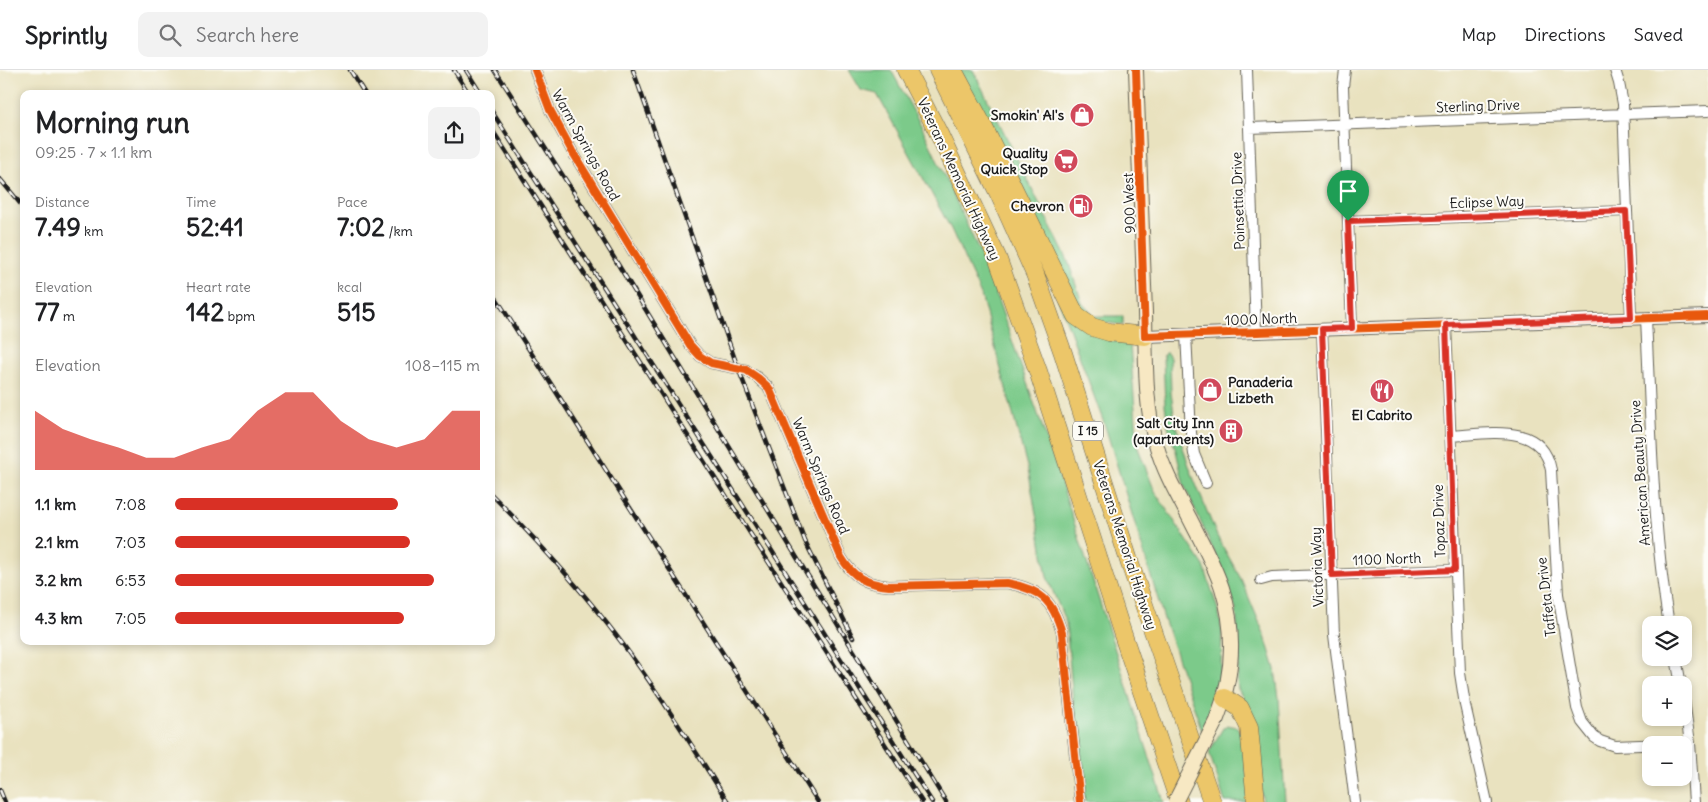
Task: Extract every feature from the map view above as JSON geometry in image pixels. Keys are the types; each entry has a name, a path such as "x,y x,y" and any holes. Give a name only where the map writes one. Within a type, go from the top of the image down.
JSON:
{"highway":[{"name":"Veterans Memorial Highway","path":"906,70 939,134 997,257 1038,371 1179,802"},
{"name":"Veterans Memorial Highway","path":"938,70 1000,196 1035,274 1130,564 1212,802"},
{"path":"953,70 982,124 1076,316 1092,327 1109,332 1145,336"},
{"path":"1225,698 1234,702 1240,708 1249,727 1256,802"}],"main road":[{"name":"900 West","path":"1136,70 1149,413 1156,447 1222,588 1231,643 1231,664 1225,698 1216,721 1175,802"}],"street":[{"name":"Warm Springs Road","path":"534,70 550,110 572,151 690,345 700,356 711,363 746,370 769,388 841,557 848,568 867,582 876,585 1015,584 1035,591 1052,606 1062,633 1080,802"},
{"name":"Poinsettia Drive","path":"1247,70 1256,332"},
{"path":"1345,70 1343,87 1344,124 1352,328"},
{"path":"1615,70 1622,93 1631,318"},
{"name":"Sterling Drive","path":"1249,128 1708,111"},
{"name":"Eclipse Way","path":"1348,221 1626,211"},
{"name":"1000 North","path":"1145,336 1708,316"},
{"name":"American Beauty Drive","path":"1646,318 1654,505 1669,616"},
{"name":"Topaz Drive","path":"1446,325 1461,681 1487,802"},
{"name":"Victoria Way","path":"1322,329 1336,651 1355,802"},
{"path":"1186,334 1191,434 1194,454 1206,483"},
{"name":"Taffeta Drive","path":"1450,436 1519,434 1538,444 1547,456 1551,470 1555,563 1562,621 1577,708 1585,728 1600,741 1615,746 1642,745"},
{"name":"1100 North","path":"1261,580 1272,577 1455,570"},
{"path":"1692,772 1694,802"}],"green space":[{"path":"849,70 891,70 922,127 980,253 1053,457 1164,802 1085,802 1077,744 1066,623 1047,577 1029,474 981,295 951,229 877,94 861,90"},
{"path":"959,70 973,70 1068,261 1082,303 1094,316 1123,316 1123,325 1097,321 1082,311"},
{"path":"1058,298 1108,340 1128,343 1130,345 1138,448 1155,492 1204,566 1219,613 1222,632 1219,684 1202,731 1164,619 1105,426"},
{"path":"1165,353 1170,358 1171,393 1176,426 1191,472 1217,536 1241,579 1265,636 1275,669 1279,698 1285,802 1263,802 1247,705 1238,689 1239,651 1236,610 1226,578 1184,485 1168,426 1163,357"},
{"path":"1227,725 1237,727 1241,733 1251,802 1225,802 1209,752 1223,728"}],"railway":[{"path":"350,70 362,90"},
{"path":"454,70 466,90"},
{"path":"466,70 478,90"},
{"path":"495,70 583,207 946,802"},
{"path":"633,70 738,368 805,541 853,638"},
{"path":"495,116 932,802"},
{"path":"495,134 922,802"},
{"path":"0,179 20,203"},
{"path":"495,296 818,802"},
{"path":"495,498 559,566 622,643 728,802"},
{"path":"0,790 5,802"}],"cycle path":[{"path":"535,70 550,110 572,151 690,345 700,356 711,363 746,370 769,388 841,557 850,570 866,581 889,586 1007,583 1037,593 1049,604 1062,633 1080,802"},
{"path":"1136,70 1145,336 1708,316"}],"place":[{"name":"Smokin' Al's","path":"1082,115"},
{"name":"Quality Quick Stop","path":"1066,161"},
{"name":"Chevron","path":"1081,206"},
{"name":"Panaderia Lizbeth","path":"1210,390"},
{"name":"El Cabrito","path":"1382,391"},
{"name":"Salt City Inn (apartments)","path":"1231,431"}],"route":[{"path":"1626,211 1631,318 1446,325 1455,570 1332,575 1322,329 1352,328 1348,221 1626,211"}]}
